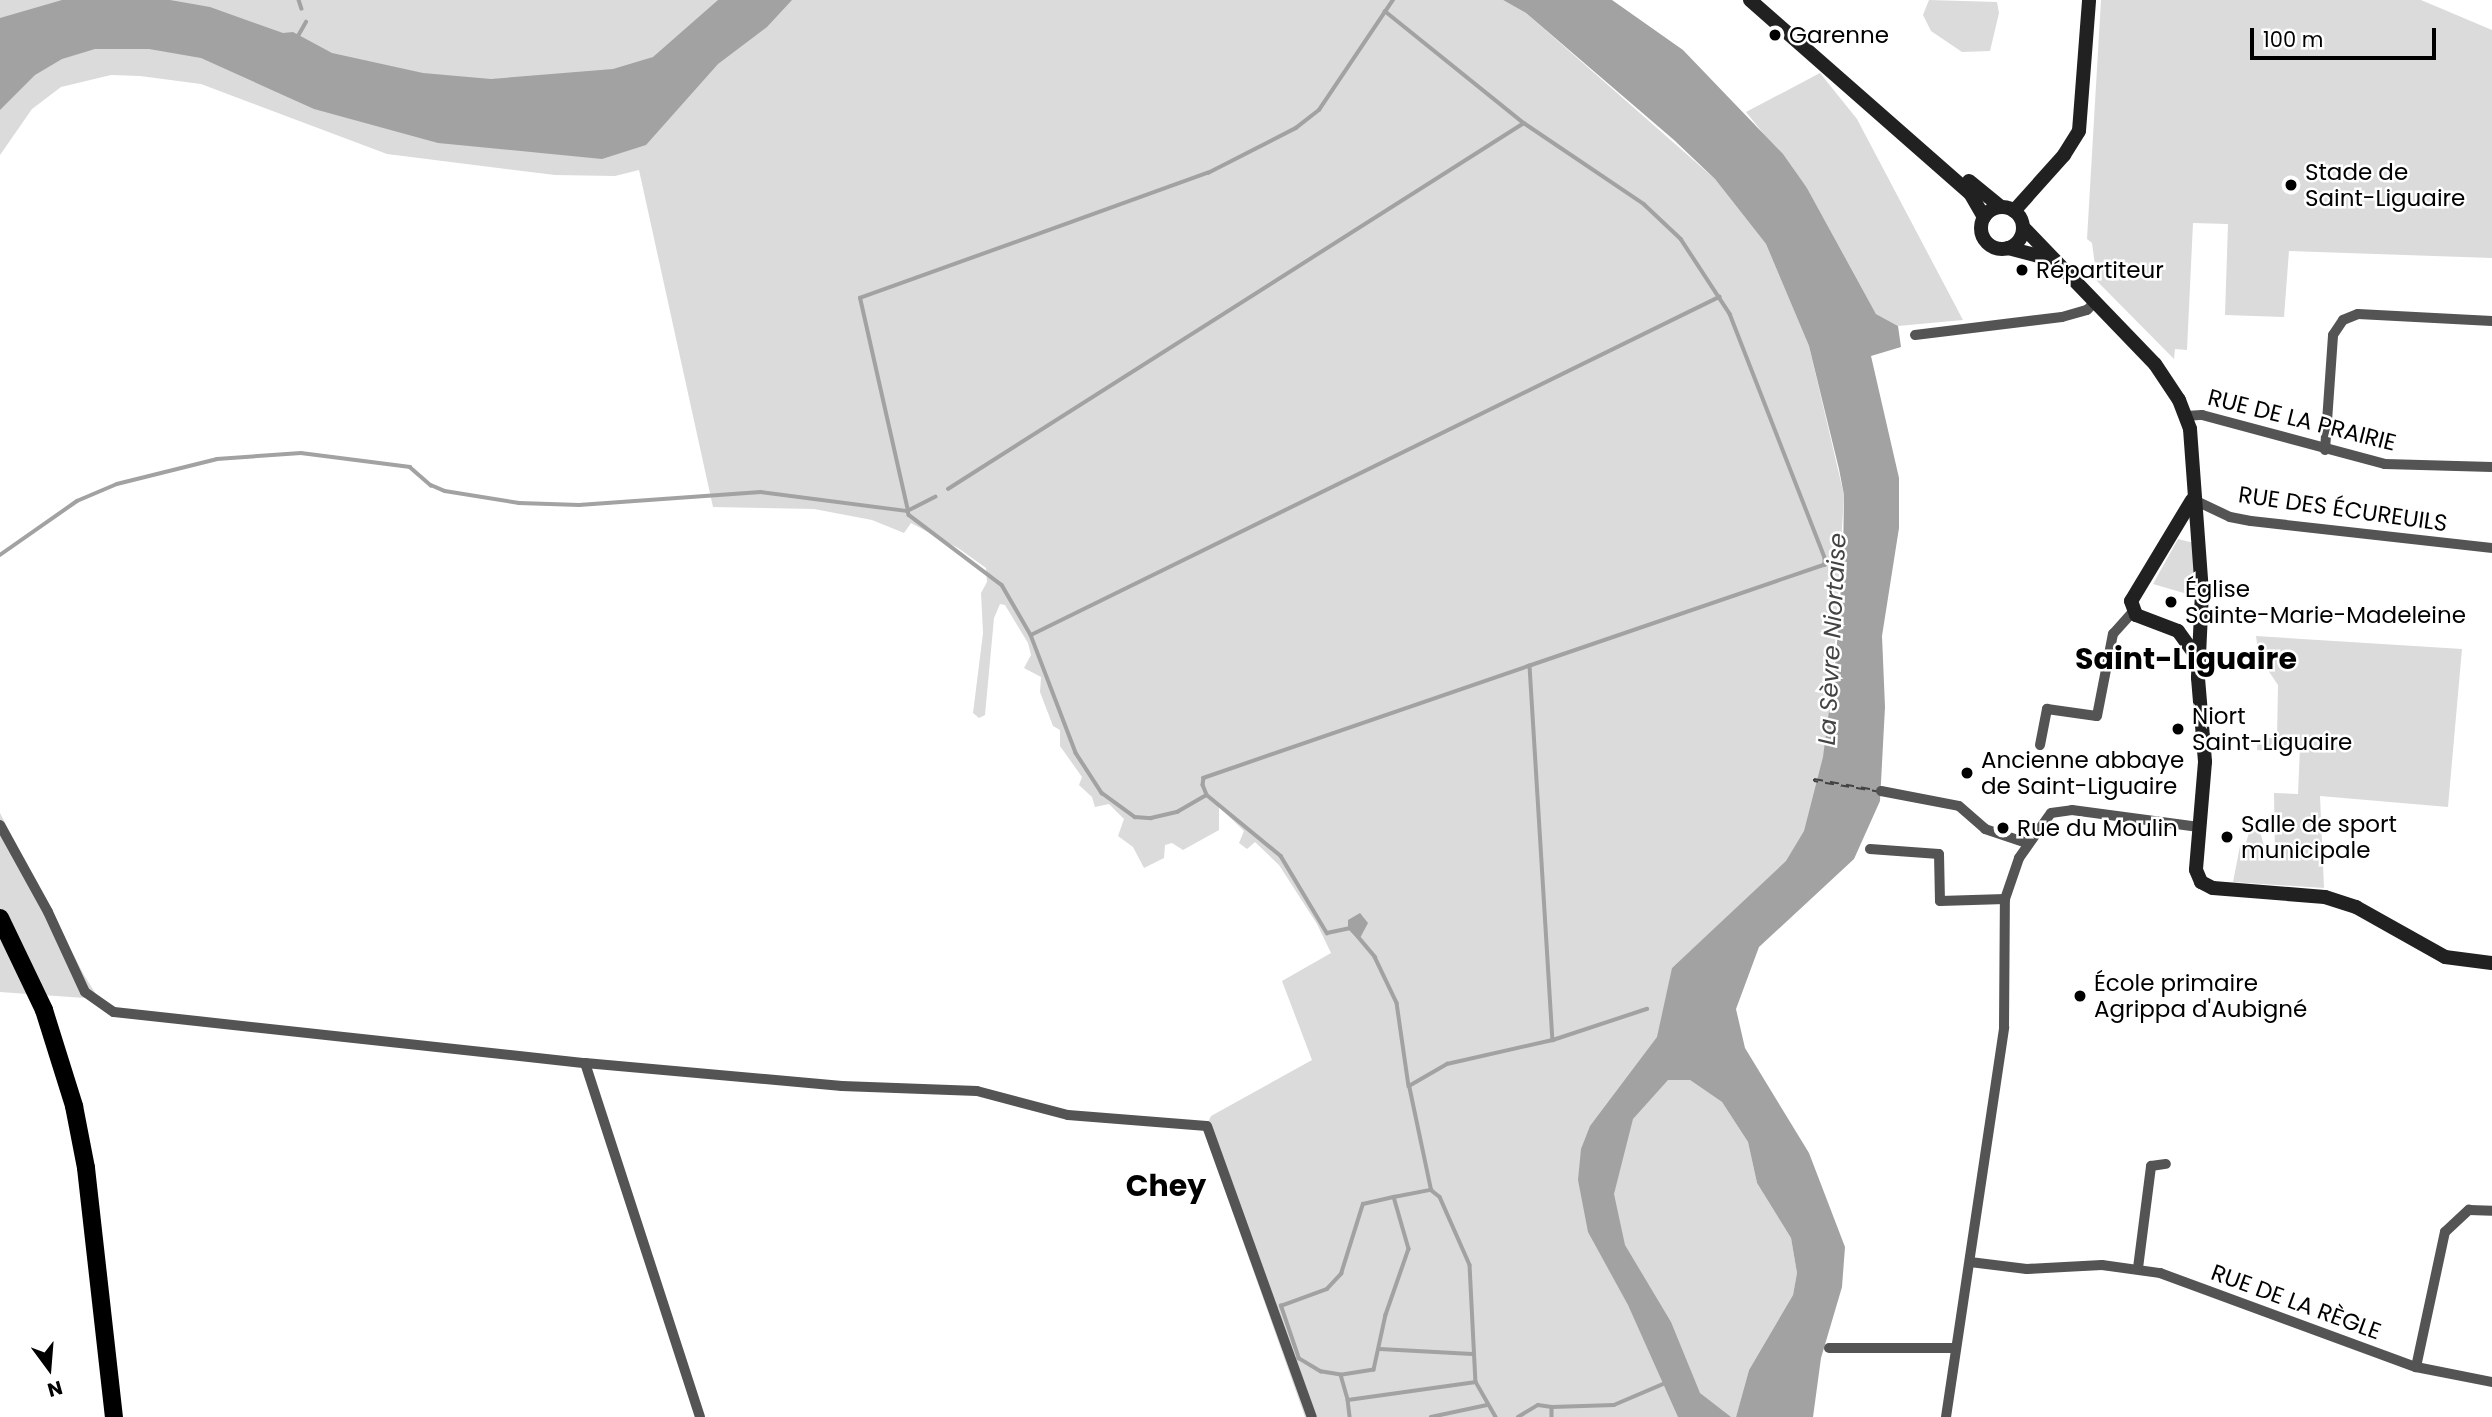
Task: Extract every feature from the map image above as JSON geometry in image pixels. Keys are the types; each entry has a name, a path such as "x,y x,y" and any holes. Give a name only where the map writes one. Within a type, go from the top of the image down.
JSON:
{"main road":[{"path":"0,918 44,1010 74,1106 89,1192 114,1417"}],"street":[{"path":"1750,0 1904,132 1920,152 1970,193 1984,217 1981,227 1986,241 1998,248 2054,260"},
{"path":"1984,217 2008,209 2064,155 2080,131 2089,0"},
{"path":"1904,132 1926,144 2008,209 2155,365 2186,416 2194,456 2192,499 2198,536 2202,623 2198,660 2205,762 2196,870 2206,886 2325,897 2356,907 2445,957 2492,963"},
{"path":"2008,248 2021,238 2023,227"},
{"path":"1915,335 2062,317 2087,310 2096,301"},
{"path":"2325,450 2333,335 2343,320 2358,314 2492,321"},
{"name":"RUE DE LA PRAIRIE","path":"2186,416 2203,415 2325,450 2406,467 2492,467"},
{"path":"2040,745 2047,709 2098,716 2113,634 2133,612 2134,591 2177,531 2192,499"},
{"name":"RUE DES ÉCUREUILS","path":"2192,499 2230,517 2251,521 2492,548"},
{"path":"2177,531 2191,528 2198,536"},
{"path":"2133,612 2178,631 2191,631 2202,623"},
{"path":"2178,631 2198,660"},
{"path":"1881,791 1959,806 1985,829 2027,843"},
{"path":"1946,1417 1954,1348 1970,1262 2005,1017 2005,899 2027,843 2051,813 2072,810 2199,827"},
{"path":"0,825 48,912 85,992 103,1009 162,1019 585,1063 842,1086 977,1091 1068,1115 1207,1126 1312,1417"},
{"path":"1870,849 1939,854 1940,901 2005,899"},
{"path":"585,1063 615,1169 700,1417"},
{"path":"2138,1268 2151,1166 2166,1164"},
{"path":"2416,1367 2445,1232 2469,1210 2492,1211"},
{"name":"RUE DE LA RÈGLE","path":"1970,1262 2027,1269 2102,1265 2138,1268 2416,1367 2492,1382"},
{"path":"1829,1348 1954,1348"}],"shaded area":[{"path":"0,0 1503,0 1526,13 1715,179 1766,244 1809,346 1844,495 1824,829 1672,968 1690,1080 1722,1102 1748,1142 1757,1183 1791,1238 1797,1273 1793,1295 1749,1370 1736,1417 1305,1417 1204,1131 1211,1116 1312,1060 1282,981 1331,953 1317,924 1279,865 1255,842 1247,849 1239,843 1244,831 1219,807 1219,830 1183,850 1172,843 1165,845 1164,858 1144,868 1133,847 1118,836 1124,819 1109,804 1095,807 1092,797 1079,785 1082,777 1060,746 1060,730 1053,726 1040,692 1041,677 1024,668 1031,655 1028,643 1005,605 1000,604 994,618 985,715 979,718 973,713 983,633 981,593 987,582 986,568 958,548 911,523 904,533 872,520 814,509 713,507 639,170 615,176 555,175 387,154 201,84 111,75 61,87 32,109 0,155"},
{"path":"62,0 170,0 210,7 283,33 293,32 332,53 423,73 491,79 613,69 653,57 718,0 792,0 767,27 718,64 646,145 602,159 438,143 314,109 201,58 149,49 95,49 62,59 35,75 0,110 0,18"},
{"path":"1503,0 1612,0 1683,50 1783,154 1807,188 1876,314 1898,326 1901,347 1871,356 1899,478 1899,528 1882,636 1885,707 1880,801 1854,859 1759,947 1736,1009 1745,1048 1809,1153 1845,1247 1842,1287 1821,1358 1813,1417 1736,1417 1749,1370 1793,1295 1797,1273 1791,1238 1757,1183 1748,1142 1722,1102 1690,1080 1668,1080 1633,1119 1614,1194 1625,1245 1671,1322 1700,1393 1731,1417 1678,1417 1628,1305 1588,1232 1578,1180 1581,1149 1590,1126 1657,1037 1672,968 1786,861 1804,831 1823,757 1836,657 1843,558 1844,495 1839,469 1809,346 1766,244 1715,179 1674,140 1526,13"},
{"path":"1929,0 1997,2 1999,13 1990,51 1962,52 1931,31 1923,15"},
{"name":"Stade de Saint-Liguaire","path":"2101,0 2421,0 2492,30 2492,258 2289,251 2284,317 2225,315 2228,224 2193,223 2187,350 2175,349 2174,359 2089,273 2096,273 2092,243 2087,239"},
{"path":"1820,73 1857,119 1963,320 1898,326 1876,314 1807,188 1746,112"},
{"path":"2178,539 2194,543 2194,596 2153,584"},
{"path":"2256,636 2462,649 2448,807 2320,796 2324,888 2233,882 2240,846 2245,847 2250,828 2260,832 2268,859 2275,855 2274,793 2298,794 2300,747 2271,744 2268,751 2257,750 2258,738 2277,738 2278,685 2259,657"},
{"path":"0,813 84,975 99,999 0,992"},
{"path":"1360,913 1368,923 1359,940 1348,929 1348,920"}],"waterway":[{"path":"299,0 302,9"},
{"path":"0,555 77,501 117,484 217,459 301,453 410,467 431,485 445,491 519,503 579,505 761,492 908,511 860,298 1208,173 1296,128 1319,110 1393,0"},
{"name":"La Sèvre Niortaise","path":"1385,11 1524,123 1644,204 1681,239 1730,314 1825,558 1825,565 1530,666 1553,1040 1647,1009"},
{"path":"298,36 306,22"},
{"path":"948,489 1524,123"},
{"path":"1031,635 1719,297"},
{"path":"936,497 908,511 909,515 1002,585 1031,635 1076,753 1102,793 1135,817 1151,818 1177,812 1207,795"},
{"path":"1530,666 1204,778 1203,785 1207,795 1281,856 1327,933 1351,928 1375,957 1397,1003 1409,1086 1447,1064 1553,1040"},
{"path":"1394,1197 1409,1249 1386,1315 1374,1370 1341,1375 1321,1372 1299,1359 1281,1306 1327,1289 1341,1274 1363,1204 1394,1197 1431,1190 1409,1086"},
{"path":"1431,1190 1440,1197 1470,1265 1476,1382 1496,1417"},
{"path":"1380,1349 1472,1354"},
{"path":"1341,1375 1348,1400 1476,1382"},
{"path":"1552,1407 1614,1405 1668,1382"},
{"path":"1348,1400 1350,1417"},
{"path":"1431,1417 1487,1405"},
{"path":"1518,1417 1538,1405 1552,1407 1552,1417"}],"ferry route":[{"path":"1814,779 1881,791 1881,792 1814,781 1814,779"}],"place":[{"name":"Garenne","path":"1775,35"},
{"name":"Stade de Saint-Liguaire","path":"2291,185"},
{"name":"Répartiteur","path":"2022,270"},
{"name":"Église Sainte-Marie-Madeleine","path":"2171,602"},
{"name":"Niort Saint-Liguaire","path":"2178,729"},
{"name":"Ancienne abbaye de Saint-Liguaire","path":"1967,773"},
{"name":"Rue du Moulin","path":"2003,828"},
{"name":"Salle de sport municipale","path":"2227,837"},
{"name":"École primaire Agrippa d'Aubigné","path":"2080,996"}],"district":[{"name":"Saint-Liguaire","path":"2186,659"},
{"name":"Chey","path":"1166,1186"}]}
